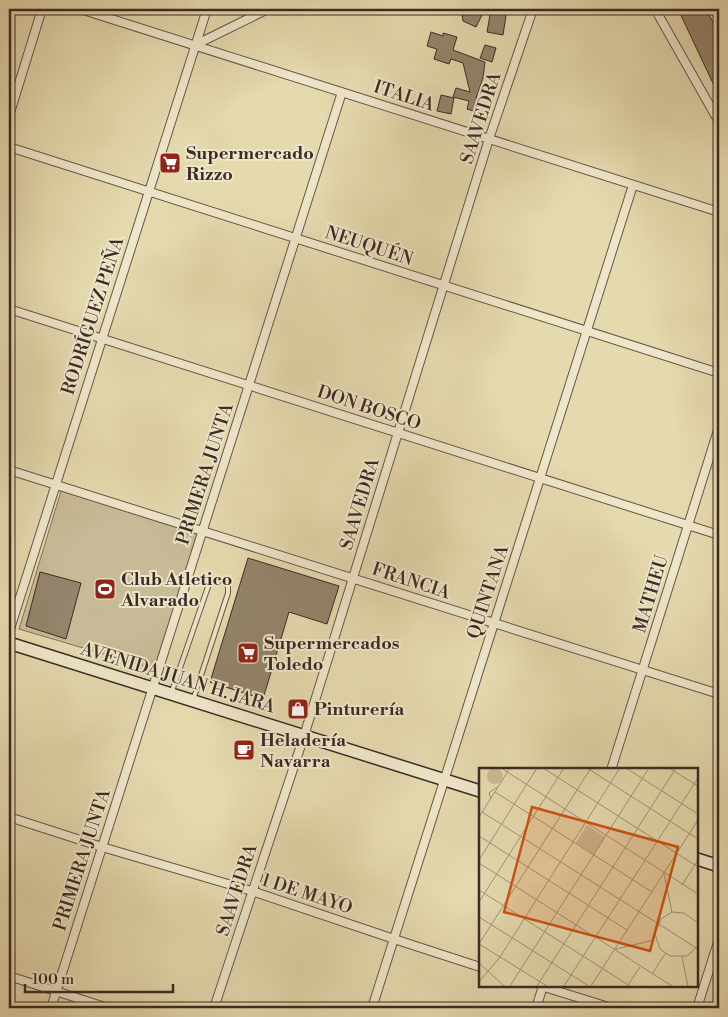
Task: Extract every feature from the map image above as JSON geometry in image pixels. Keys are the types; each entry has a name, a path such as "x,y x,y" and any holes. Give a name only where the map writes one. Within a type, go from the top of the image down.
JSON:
{"main road":[{"name":"AVENIDA JUAN H. JARA","path":"9,643 479,791"},
{"path":"698,859 719,866"}],"street":[{"path":"9,116 42,9"},
{"name":"ITALIA","path":"80,9 719,212"},
{"name":"RODRÍGUEZ PEÑA","path":"9,632 207,9"},
{"path":"195,45 268,9"},
{"name":"SAAVEDRA","path":"214,1008 304,736 489,139 533,9"},
{"path":"655,9 719,122"},
{"name":"PRIMERA JUNTA","path":"50,1008 342,92"},
{"name":"NEUQUÉN","path":"9,147 719,373"},
{"name":"QUINTANA","path":"372,1008 633,184"},
{"name":"DON BOSCO","path":"9,309 719,535"},
{"name":"MATHEU","path":"612,768 719,428"},
{"name":"FRANCIA","path":"9,470 719,694"},
{"name":"1 DE MAYO","path":"9,817 252,892 479,967"},
{"path":"697,1008 719,939"},
{"path":"9,976 108,1008"},
{"path":"536,1008 542,987"},
{"path":"545,987 612,1008"}],"lane":[{"path":"171,694 209,584 218,580 226,583 228,593 193,700"}],"shaded area":[{"name":"Club Atletico Alvarado","path":"62,488 199,531 154,669 19,629"}],"building":[{"path":"461,9 474,9 475,13 482,15 476,27 463,21"},
{"path":"491,9 507,9 503,35 487,32"},
{"path":"678,9 706,9 716,28 713,29 719,42 719,96"},
{"path":"431,32 443,36 443,33 457,37 453,50 485,62 483,78 476,98 480,99 477,112 467,109 469,101 453,97 456,88 470,92 463,63 451,59 449,64 434,59 437,49 427,46"},
{"path":"485,45 496,48 492,62 480,58"},
{"path":"441,95 454,98 451,114 437,111"},
{"name":"Supermercados Toledo","path":"248,558 339,586 327,624 289,612 263,699 210,682"},
{"path":"40,572 81,583 66,639 26,626"}],"place":[{"name":"Supermercado Rizzo","path":"170,163"},
{"name":"Club Atletico Alvarado","path":"105,589"},
{"name":"Supermercados Toledo","path":"248,653"},
{"name":"Pinturería","path":"298,709"},
{"name":"Heladería Navarra","path":"244,750"}]}
